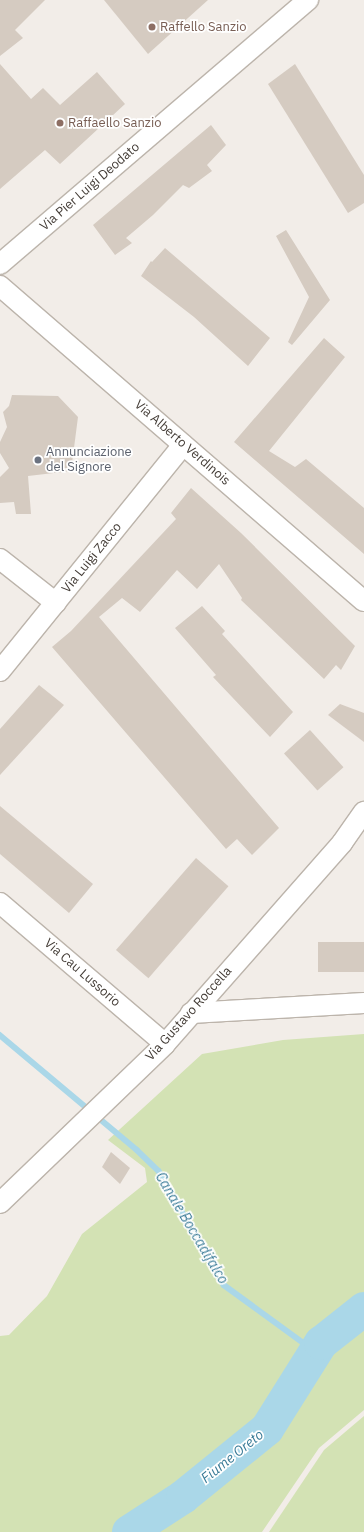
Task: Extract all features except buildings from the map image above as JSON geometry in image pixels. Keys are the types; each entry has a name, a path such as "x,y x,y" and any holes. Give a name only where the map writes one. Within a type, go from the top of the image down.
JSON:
{"street":[{"name":"Via Pier Luigi Deodato","path":"0,264 308,0"},
{"name":"Via Alberto Verdinois","path":"0,286 364,601"},
{"name":"Via Luigi Zacco","path":"0,671 183,445"},
{"path":"0,559 56,603"},
{"name":"Via Gustavo Roccella","path":"0,1203 165,1044 342,843 364,812"},
{"name":"Via Cau Lussorio","path":"0,903 165,1044"},
{"path":"191,1013 364,1003"}],"green space":[{"path":"364,1034 364,1410 319,1448 262,1532 0,1532 0,1336 9,1335 47,1296 82,1234 147,1182 145,1168 108,1140 202,1054 283,1040"},
{"path":"364,1416 364,1532 269,1532 324,1450"}],"waterway":[{"name":"Canale Boccadifalco","path":"0,1035 137,1150 159,1171 224,1285 316,1352"},
{"name":"Fiume Oreto","path":"129,1532 183,1497 267,1429 321,1343 364,1309"}],"place":[{"name":"Raffello Sanzio","path":"152,27"},
{"name":"Raffaello Sanzio","path":"60,123"},
{"name":"Annunciazione del Signore","path":"38,460"}]}
